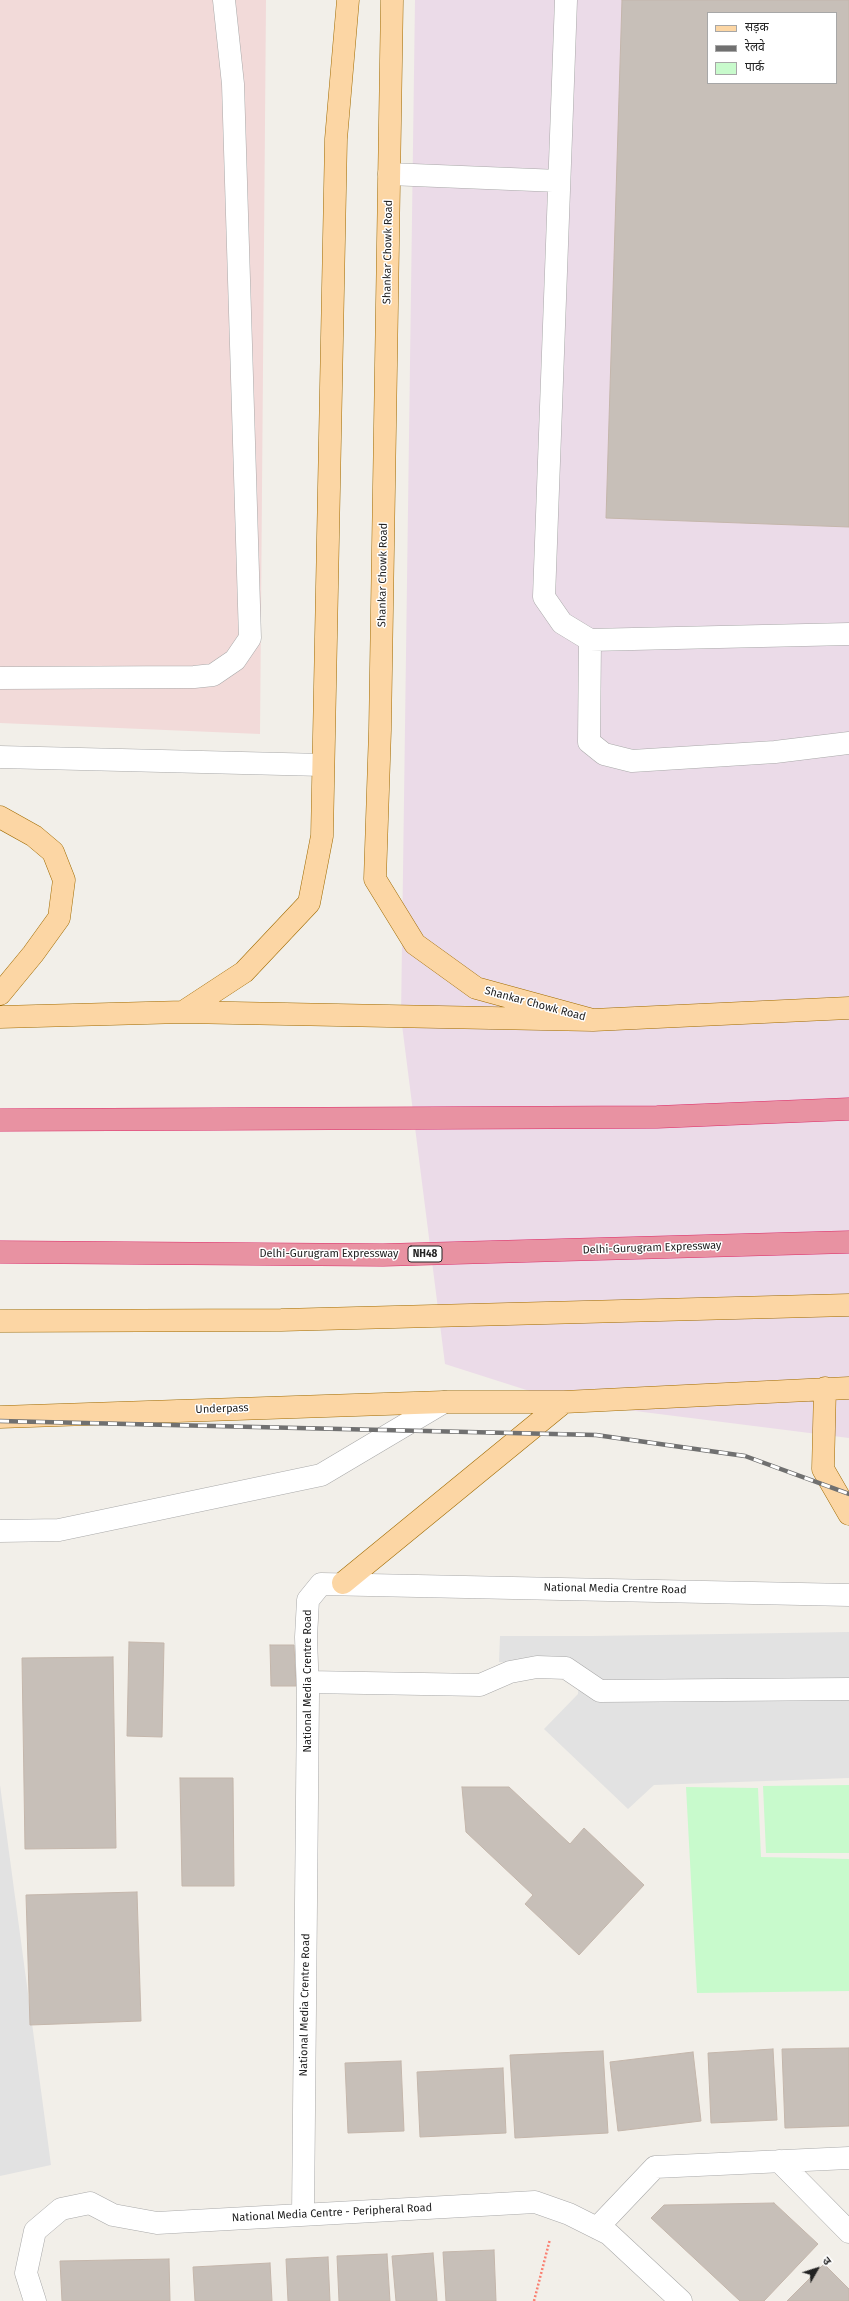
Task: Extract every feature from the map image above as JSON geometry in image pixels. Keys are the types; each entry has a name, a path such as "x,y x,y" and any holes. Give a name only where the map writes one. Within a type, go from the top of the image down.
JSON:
{"highway":[{"path":"0,1120 657,1117 849,1109"},
{"name":"Delhi-Gurugram Expressway","path":"0,1252 383,1255 849,1242"}],"main road":[{"path":"183,1012 244,972 309,903 322,836 336,139 348,0"},
{"name":"Shankar Chowk Road","path":"392,0 381,722 375,878 415,944 476,988 592,1020"},
{"path":"0,817 34,836 53,852 64,880 59,918 33,954 0,994"},
{"path":"0,1017 183,1012 592,1020 849,1008"},
{"path":"0,1321 281,1320 849,1305"},
{"path":"825,1388 823,1469 849,1514"},
{"name":"Underpass","path":"0,1417 444,1402 564,1402 849,1388"},
{"path":"343,1583 564,1402"}],"street":[{"path":"0,678 194,677 213,675 235,660 250,638 233,84 224,0"},
{"path":"566,0 544,597 562,623 590,640 849,634"},
{"path":"389,174 559,181"},
{"path":"590,640 589,742 604,754 632,761 775,752 849,743"},
{"path":"0,757 323,765"},
{"path":"0,1531 59,1530 321,1475 444,1402"},
{"name":"National Media Crentre Road","path":"303,2215 308,1682 306,1637 308,1600 321,1584 343,1583 849,1595"},
{"path":"308,1682 480,1685 510,1672 537,1667 566,1668 600,1692 849,1689"},
{"path":"597,2228 655,2167 849,2158"},
{"path":"779,2161 849,2232"},
{"name":"National Media Centre - Peripheral Road","path":"36,2301 26,2273 35,2231 61,2209 90,2203 112,2215 157,2222 535,2202 558,2210 609,2234 681,2301"}],"path":[{"path":"534,2301 558,2210"}],"shaded area":[{"path":"0,0 266,0 260,734 0,723"},
{"path":"415,0 849,0 849,1438 564,1402 445,1364 401,1017"},
{"path":"849,1632 849,1778 654,1785 628,1809 544,1729 578,1694 580,1664 499,1662 500,1636"},
{"path":"0,1785 51,2165 0,2176"}],"green space":[{"path":"849,1785 849,1853 766,1853 763,1786"},
{"path":"686,1787 758,1788 761,1857 849,1859 849,1991 697,1993"}],"building":[{"path":"622,0 849,0 849,527 606,518"},
{"path":"129,1642 164,1643 162,1737 127,1736"},
{"path":"270,1645 294,1645 296,1686 271,1686"},
{"path":"113,1657 116,1848 25,1849 22,1658"},
{"path":"180,1778 233,1778 234,1886 182,1886"},
{"path":"462,1787 509,1787 570,1844 584,1828 644,1885 579,1955 525,1904 533,1895 466,1832"},
{"path":"137,1892 141,2021 30,2025 26,1895"},
{"path":"849,2048 849,2126 785,2128 782,2049"},
{"path":"773,2049 777,2120 711,2123 708,2053"},
{"path":"603,2051 608,2133 515,2138 510,2055"},
{"path":"693,2052 701,2121 618,2131 610,2062"},
{"path":"401,2061 404,2131 348,2133 345,2063"},
{"path":"503,2068 506,2133 420,2137 417,2072"},
{"path":"774,2203 818,2244 764,2301 740,2301 651,2218 664,2205"},
{"path":"494,2250 496,2301 446,2301 443,2252"},
{"path":"433,2253 437,2301 396,2301 392,2256"},
{"path":"387,2254 390,2301 339,2301 337,2256"},
{"path":"328,2257 330,2301 288,2301 286,2259"},
{"path":"169,2259 170,2301 62,2301 60,2261"},
{"path":"270,2263 272,2301 195,2301 193,2267"},
{"path":"824,2264 849,2289 849,2301 787,2301"}],"railway":[{"path":"0,1421 596,1435 745,1456 849,1494"}]}
